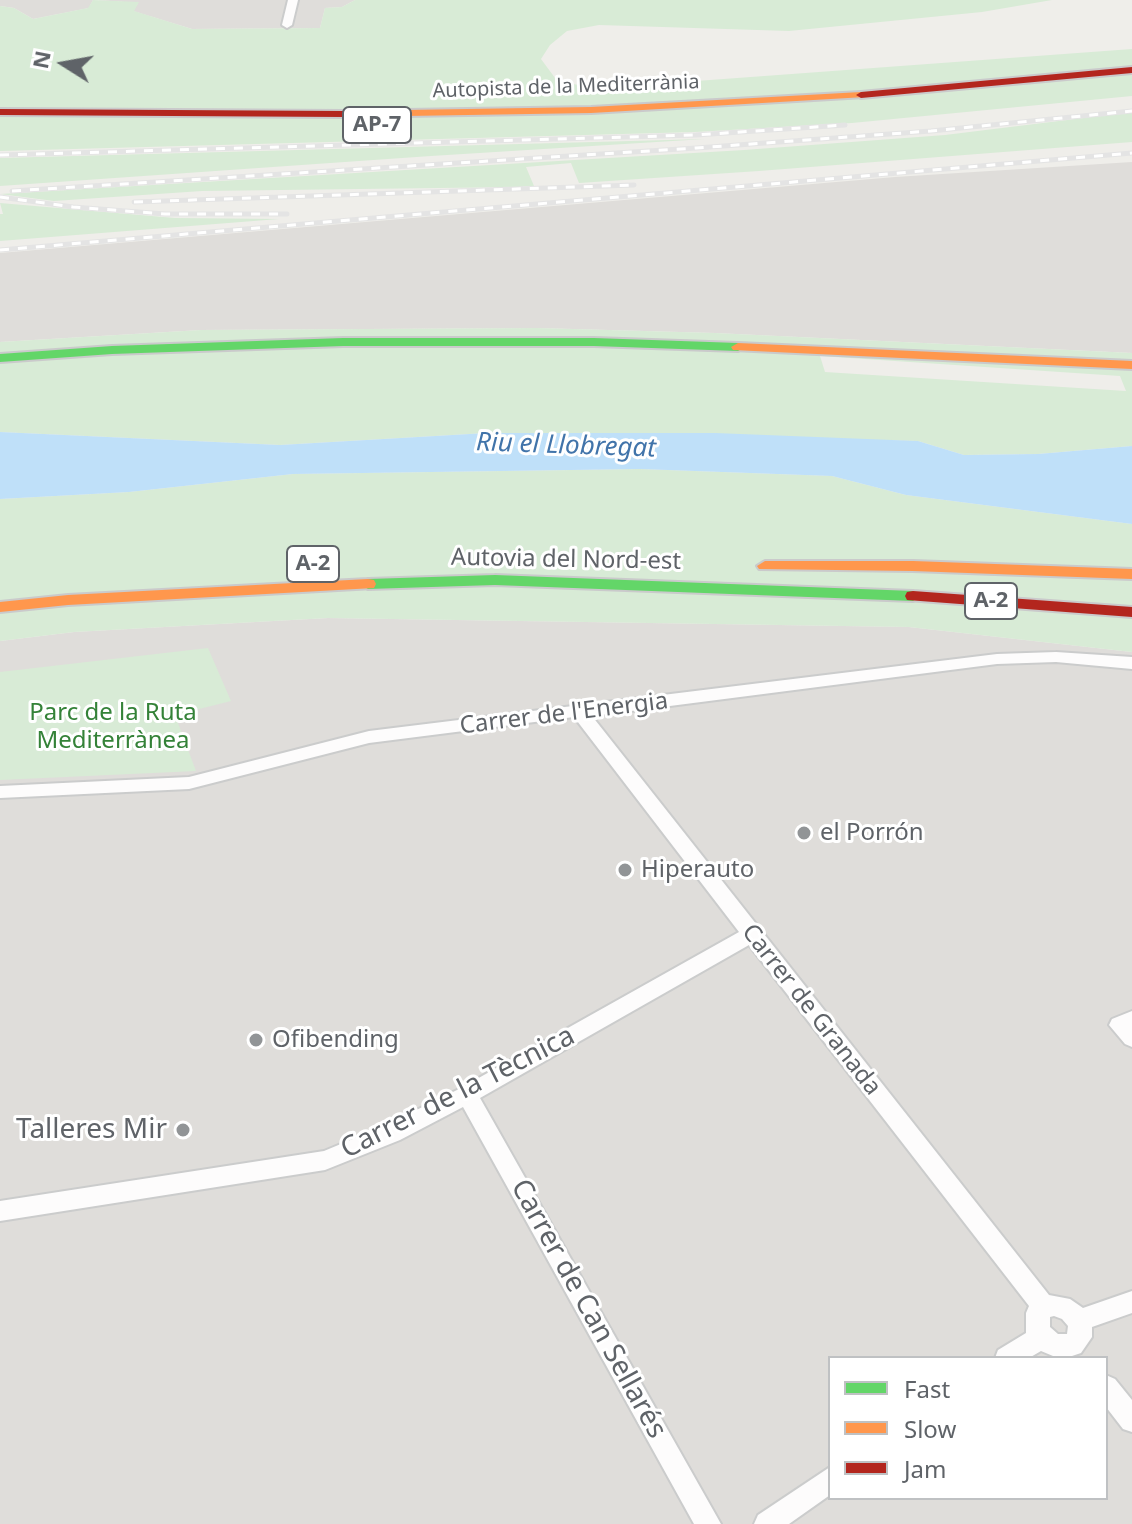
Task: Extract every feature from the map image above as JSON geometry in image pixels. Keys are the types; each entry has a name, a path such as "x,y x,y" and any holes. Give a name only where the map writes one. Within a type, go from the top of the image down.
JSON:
{"main road":[{"name":"Autopista de la Mediterrània","path":"0,112 330,115 591,110 862,95 1132,70"},
{"name":"Autopista de la Mediterrània","path":"0,123 360,126 611,120 881,105 1132,82"},
{"path":"0,349 193,339 473,333 721,337 1132,357"},
{"path":"0,358 112,350 343,342 579,342 781,347 1132,365"},
{"name":"Autovia del Nord-est","path":"425,563 534,563"},
{"name":"A-2","path":"1132,574 913,566 758,566 1132,593"},
{"name":"Autovia del Nord-est","path":"0,607 299,586 495,580 849,593 1132,612"},
{"path":"849,593 1132,631"}],"street":[{"path":"287,25 293,0"},
{"name":"Carrer de l'Energia","path":"0,792 189,783 369,737 997,659 1056,657 1132,663"},
{"name":"Carrer de Granada","path":"583,711 583,717 1044,1307"},
{"name":"Carrer de la Tècnica","path":"0,1211 325,1160 392,1133 467,1095 752,934"},
{"path":"1132,1019 1119,1025 1132,1038"},
{"name":"Carrer de Can Sellarés","path":"467,1095 708,1524"},
{"path":"1079,1341 1065,1307 1044,1307 1036,1320 1042,1337 1056,1346 1079,1341 1132,1302"},
{"path":"1010,1356 1042,1337"},
{"path":"1108,1390 1132,1420"},
{"path":"767,1524 828,1481"}],"shaded area":[{"path":"0,0 93,0 89,8 33,19 14,8 0,6"},
{"path":"97,0 355,0 342,7 325,8 320,28 192,29 133,11 138,3"},
{"path":"1132,162 1132,353 715,333 537,328 201,330 0,342 0,253 895,177"},
{"path":"328,618 909,627 1132,652 1132,1524 0,1524 0,641 74,632"}],"green space":[{"path":"93,0 139,2 134,11 192,29 320,28 325,8 342,7 355,0 1052,0 982,12 789,31 599,25 567,31 550,45 541,59 558,82 601,88 1132,49 1132,96 852,123 695,132 0,151 0,6 14,8 33,19 88,8"},
{"path":"1132,112 1132,142 759,171 579,183 571,163 526,167 534,186 518,187 202,191 54,201 0,194 744,150 945,135"},
{"path":"705,139 431,156 0,186 0,158"},
{"path":"0,203 175,218 279,219 0,241 0,214 3,214"},
{"path":"537,328 715,333 1132,353 1132,446 1038,454 964,455 918,441 487,433 280,445 0,432 0,342 201,330","holes":["820,356 1120,376 1126,391 825,372"]},
{"path":"640,469 832,476 906,495 1132,524 1132,652 909,627 328,618 74,632 0,641 0,499 129,492 293,474"},
{"name":"Parc de la Ruta Mediterrànea","path":"208,648 231,701 175,715 196,771 0,780 0,672"}],"water":[{"name":"Riu el Llobregat","path":"0,432 280,445 487,433 715,433 918,441 964,455 1038,454 1132,446 1132,524 906,495 832,476 640,469 293,474 129,492 0,499"}],"railway":[{"path":"12,191 696,148 931,131 1132,111"},
{"path":"0,155 696,135 845,125"},
{"path":"0,250 1132,153"},
{"path":"134,202 634,185"},
{"path":"0,197 73,207 165,214 287,214"}],"traffic: fast":[{"path":"0,358 112,350 343,342 594,342 738,347"},
{"path":"368,584 495,580 913,596"}],"traffic: slow":[{"path":"344,114 591,110 861,95"},
{"path":"738,347 1132,365"},
{"path":"765,566 913,566 1132,574"},
{"path":"0,607 68,600 368,584"}],"traffic: jam":[{"path":"861,95 1132,70"},
{"path":"0,112 344,114"},
{"path":"913,596 1132,612"}],"place":[{"name":"el Porrón","path":"804,833"},
{"name":"Hiperauto","path":"625,870"},
{"name":"Ofibending","path":"256,1040"},
{"name":"Talleres Mir","path":"183,1130"}]}
